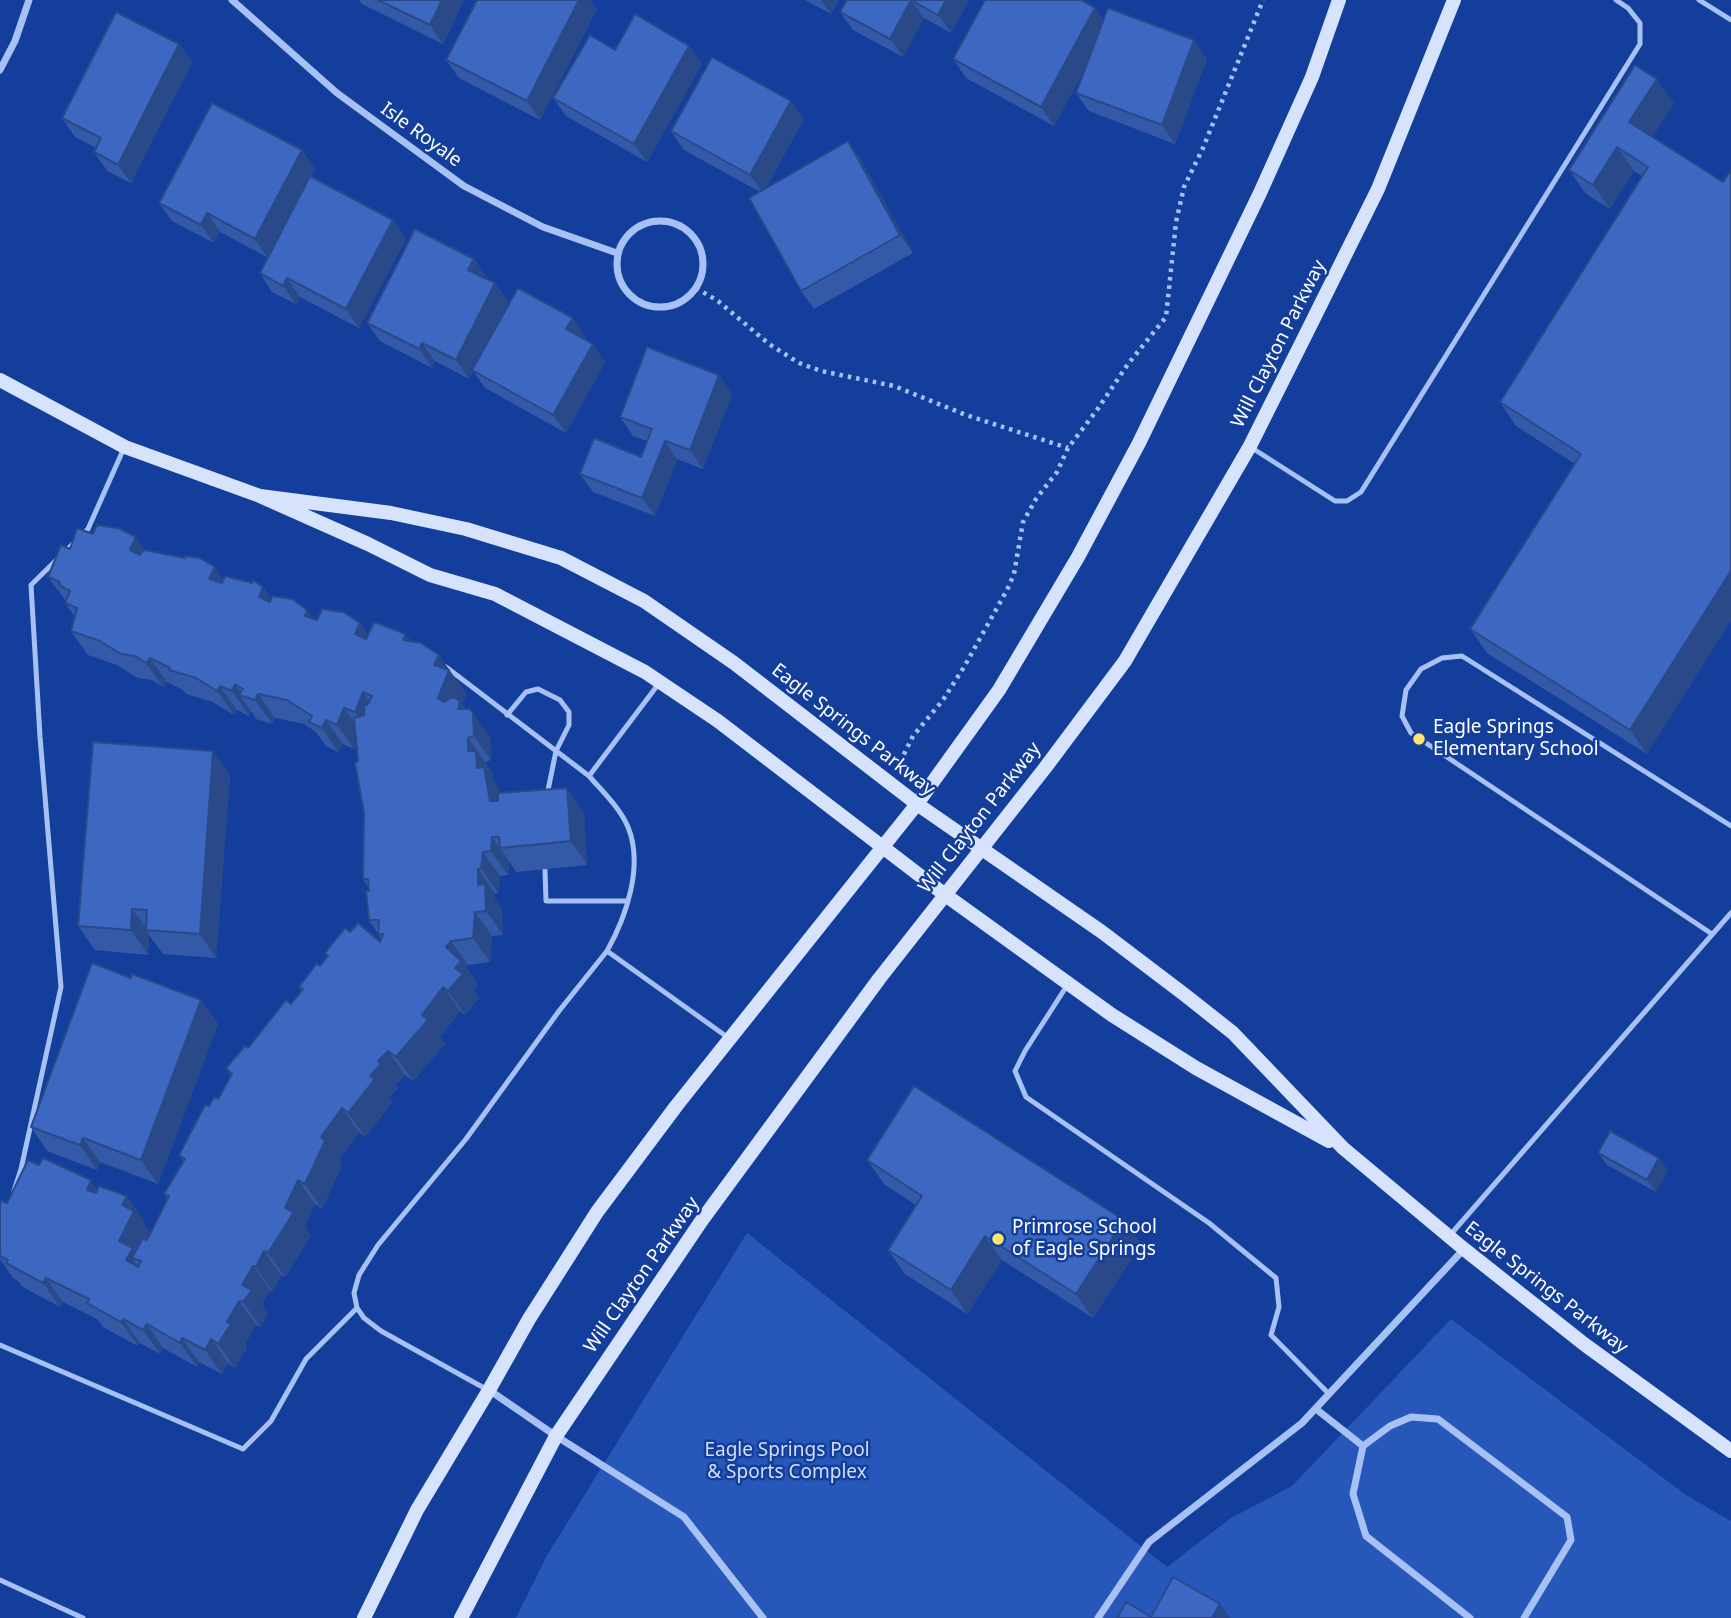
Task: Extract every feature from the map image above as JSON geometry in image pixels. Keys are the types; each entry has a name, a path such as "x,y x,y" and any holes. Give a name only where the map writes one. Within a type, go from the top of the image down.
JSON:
{"main road":[{"path":"364,1618 417,1510 529,1319 597,1212 677,1105 917,804 999,690 1078,557 1121,477 1260,193 1312,77 1339,0"},
{"name":"Will Clayton Parkway","path":"461,1618 556,1436 702,1220 879,979 1045,768 1125,661 1250,446 1378,189 1454,0"},
{"name":"Eagle Springs Parkway","path":"0,380 125,447 260,496 430,575 495,594 660,682 718,721 944,894 1112,1015 1196,1068 1343,1149"},
{"name":"Eagle Springs Parkway","path":"260,496 391,513 466,529 561,558 643,601 734,663 917,804 1102,932 1233,1033 1343,1149 1584,1343 1731,1451"}],"street":[{"path":"0,69 15,41 29,0"},
{"name":"Isle Royale","path":"232,0 337,93 464,186 542,227 617,253"},
{"path":"657,220 683,227 700,247 703,261 702,274 696,288 686,299 672,306 657,308 642,304 629,296 616,269 617,253 623,241 643,223 657,220"},
{"path":"1098,1618 1149,1542 1302,1423 1464,1249"},
{"path":"489,1390 684,1517 762,1618"},
{"path":"1316,1409 1363,1446"},
{"path":"1470,1618 1366,1536 1353,1494 1363,1446 1390,1426 1411,1418 1438,1419 1567,1517 1571,1540 1524,1618"}],"lane":[{"path":"1250,446 1335,501 1347,501 1361,492 1640,44 1640,23 1628,8 1616,0"},
{"path":"1699,0 1731,20"},
{"path":"12,1195 21,1169 61,987 31,585 88,529 125,447"},
{"path":"88,529 100,534"},
{"path":"1712,934 1411,733 1402,716 1406,690 1421,669 1442,658 1462,656 1731,826"},
{"path":"438,660 589,776 621,814 629,829 634,860 628,901 619,931 607,951 559,1011 466,1139 379,1245 359,1275 354,1293 357,1308 381,1331 489,1390"},
{"path":"589,776 660,682"},
{"path":"508,715 526,692 538,689 560,700 569,712 569,725 556,751 545,802"},
{"path":"544,870 546,901 628,901"},
{"path":"1449,1237 1731,913"},
{"path":"607,951 730,1039"},
{"path":"1068,984 1015,1071 1026,1097 1209,1223 1276,1278 1279,1307 1271,1335 1329,1394"},
{"path":"0,1345 243,1449 271,1421 306,1359 357,1308"},
{"path":"0,1580 83,1618"}],"path":[{"path":"890,782 913,736 943,701 1007,590 1014,574 1023,522 1036,499 1057,472 1068,448 1128,364 1166,317 1176,222 1184,187 1203,148 1263,0"},
{"path":"696,288 718,301 769,344 799,363 821,371 894,386 966,415 1068,448"}],"green space":[{"name":"Eagle Springs Pool & Sports Complex","path":"747,1233 1167,1567 1231,1518 1292,1486 1451,1319 1686,1495 1731,1521 1731,1618 516,1618 546,1557"}],"building":[{"path":"378,0 442,0 430,25"},
{"path":"477,0 579,0 527,101 446,60"},
{"path":"847,0 911,0 890,39 840,12"},
{"path":"911,0 946,0 938,15"},
{"path":"985,0 1081,0 1095,8 1041,107 953,59"},
{"path":"1108,8 1194,40 1162,125 1076,93"},
{"path":"116,12 179,44 118,165 94,152 101,138 62,118"},
{"path":"635,14 689,46 634,144 553,98 590,35 615,50"},
{"path":"712,57 791,101 750,175 671,131"},
{"path":"1635,65 1657,79 1629,122 1723,182 1731,170 1731,571 1630,730 1470,629 1581,454 1500,402 1648,167 1617,147 1593,185 1569,170"},
{"path":"212,103 302,150 255,239 207,213 201,225 159,203"},
{"path":"848,141 900,235 801,291 749,198"},
{"path":"310,176 393,220 346,309 287,278 283,286 260,273"},
{"path":"415,229 474,259 468,270 495,283 456,360 422,343 419,349 367,323"},
{"path":"518,288 573,318 566,329 593,344 553,415 472,370"},
{"path":"647,347 719,375 690,450 665,441 642,498 580,474 594,438 641,457 652,429 620,417"},
{"path":"97,525 118,528 136,537 130,550 140,555 144,550 185,558 200,558 215,567 209,579 222,583 225,576 252,583 253,580 263,587 259,597 270,602 272,596 292,599 307,610 305,616 317,620 322,609 343,612 360,623 355,634 366,639 374,622 406,634 403,640 421,643 439,655 434,665 449,670 438,698 444,702 453,697 460,701 458,709 470,709 473,713 474,736 468,738 468,751 476,751 477,768 484,767 490,801 498,801 498,793 567,788 571,841 500,848 499,837 492,837 491,851 483,852 481,868 478,869 478,885 485,884 486,911 475,912 473,938 451,941 446,947 461,961 455,968 463,974 448,991 443,987 422,1015 428,1020 396,1057 388,1051 378,1061 381,1064 370,1076 375,1079 348,1113 342,1108 321,1137 325,1141 305,1184 298,1180 285,1208 294,1212 268,1253 264,1251 242,1285 252,1290 243,1302 239,1301 227,1322 231,1324 218,1344 211,1339 205,1350 182,1338 180,1343 147,1324 143,1330 123,1319 121,1322 87,1303 89,1299 46,1278 43,1283 6,1263 8,1260 0,1256 0,1204 2,1201 7,1203 28,1160 39,1165 43,1158 91,1180 87,1190 96,1193 99,1186 127,1196 122,1205 134,1211 119,1241 133,1248 126,1260 138,1267 141,1261 132,1258 143,1238 147,1240 169,1196 164,1194 185,1159 179,1155 205,1105 209,1106 214,1097 218,1099 232,1074 226,1068 245,1046 248,1048 286,1000 291,1004 303,989 299,987 317,963 320,966 328,956 325,953 345,928 350,932 358,923 380,942 383,934 378,935 379,920 369,920 366,891 369,891 368,879 363,879 364,813 355,763 358,761 354,718 364,715 364,706 372,696 363,692 355,712 344,708 337,725 326,720 322,728 309,722 312,716 287,700 258,694 255,700 239,695 243,689 235,684 232,691 220,686 217,691 196,678 169,670 170,668 150,658 146,663 135,656 121,654 100,641 71,631 77,608 65,603 70,591 59,585 60,582 48,577 61,545 70,549 77,528 93,534"},
{"path":"93,742 213,751 200,934 146,930 147,910 132,909 131,930 78,926"},
{"path":"92,963 131,978 132,974 201,1000 141,1160 83,1138 80,1145 31,1127"},
{"path":"914,1086 1124,1220 1076,1294 985,1236 951,1290 888,1250 922,1196 867,1160"},
{"path":"1610,1131 1659,1158 1647,1180 1598,1153"},
{"path":"1173,1577 1220,1604 1212,1618 1117,1618 1126,1602 1151,1617"}],"place":[{"name":"Eagle Springs Elementary School","path":"1419,739"},
{"name":"Primrose School of Eagle Springs","path":"998,1239"}]}
